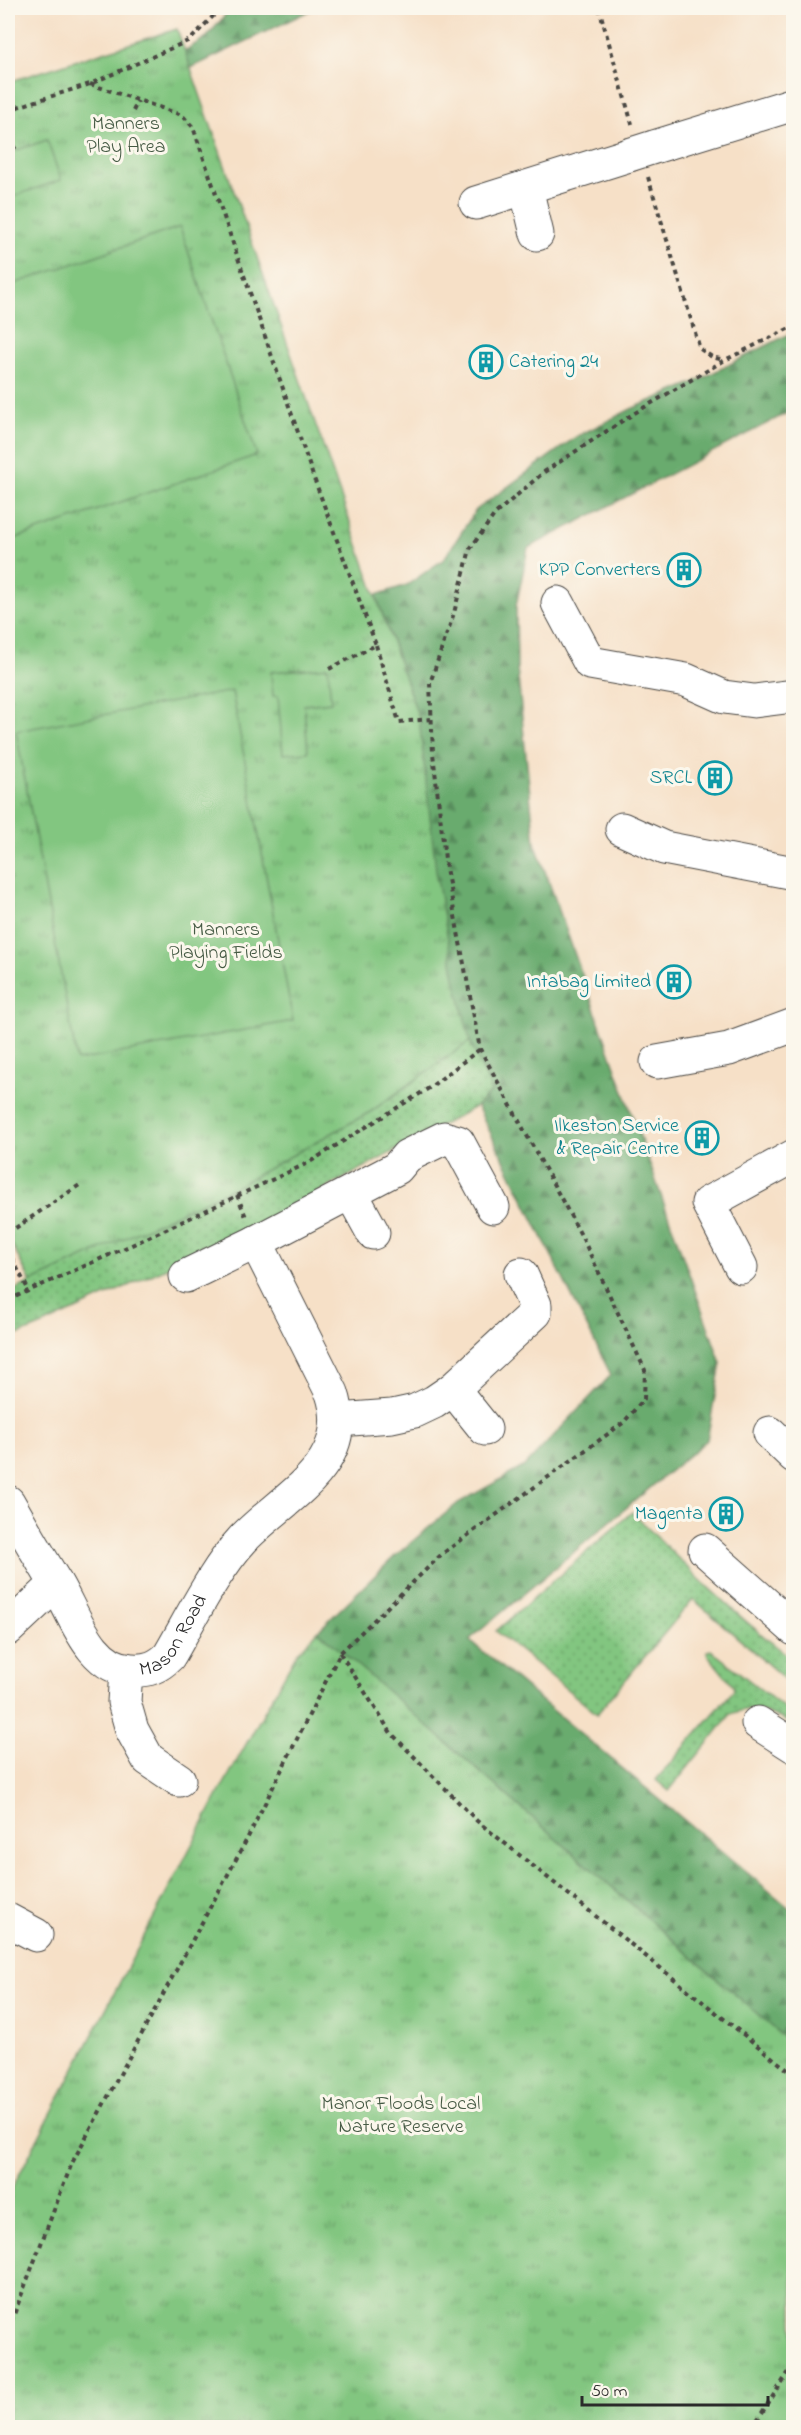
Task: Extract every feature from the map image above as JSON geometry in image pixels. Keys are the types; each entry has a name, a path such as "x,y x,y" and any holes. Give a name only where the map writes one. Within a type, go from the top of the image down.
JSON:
{"street":[{"path":"476,203 640,149 794,105"},
{"path":"526,188 537,234"},
{"path":"558,603 590,663 686,680 724,697 754,701 794,696"},
{"path":"622,830 664,848 794,873"},
{"path":"657,1062 729,1049 794,1025"},
{"path":"186,1276 397,1168 407,1156 444,1138 458,1142 492,1207"},
{"path":"741,1267 708,1203 794,1156"},
{"path":"351,1192 373,1233"},
{"name":"Mason Road","path":"8,1502 88,1644 108,1663 126,1670 152,1669 169,1656 223,1566 242,1539 314,1475 333,1443 338,1419 332,1393 256,1242"},
{"path":"338,1419 372,1419 414,1411 453,1389 535,1313 535,1305 521,1274"},
{"path":"453,1389 485,1429"},
{"path":"770,1433 794,1456"},
{"path":"705,1550 787,1624"},
{"path":"8,1629 56,1584"},
{"path":"126,1670 124,1701 132,1730 148,1759 179,1780"},
{"path":"758,1723 794,1746"}],"path":[{"path":"8,110 90,84 190,40 221,8"},
{"path":"598,8 700,348 712,357 725,360"},
{"path":"90,84 182,115 193,126 312,473 376,645 399,722 431,719"},
{"path":"133,111 138,100"},
{"path":"8,138 16,150"},
{"path":"8,2330 72,2163 246,1841 340,1653 442,1554 623,1423 644,1399 645,1370 582,1237 480,1048 446,868 433,753 430,683 454,613 470,549 495,514 544,472 633,414 725,360 794,326"},
{"path":"325,670 376,645"},
{"path":"8,1300 308,1162 429,1088 480,1048"},
{"path":"8,1233 81,1185"},
{"path":"8,1251 28,1289"},
{"path":"340,1653 392,1732 477,1821 794,2075"},
{"path":"752,2427 794,2364"}],"green space":[{"path":"231,8 315,8 191,68 184,51 207,37"},
{"name":"Manners Playing Fields","path":"177,29 419,719 437,879 455,978 470,1041 370,1112 239,1185 31,1282 8,1237 8,82"},
{"path":"47,140 61,180 8,198 8,153"},
{"path":"180,227 257,455 8,541 8,286"},
{"path":"793,332 793,410 528,548 516,606 517,668 535,843 721,1363 707,1440 469,1640 793,1911 793,2045 318,1631 395,1556 458,1503 525,1466 611,1375 477,1106 492,1091 470,1041 370,1112 332,1081 419,719 376,595 407,585 444,559 476,510 576,437 631,409 693,383"},
{"path":"328,667 331,702 304,705 308,752 283,754 278,696 273,696 271,672"},
{"path":"232,691 293,1021 77,1061 16,731"},
{"path":"470,1041 492,1091 477,1106 251,1229 8,1339 8,1293 31,1282 8,1237 370,1112"},
{"path":"632,1512 730,1607 793,1659 793,1686 693,1599 597,1714 496,1631"},
{"name":"Manor Floods Local Nature Reserve","path":"318,1631 793,2045 793,2427 8,2427 8,2196 220,1791 297,1653"},
{"path":"711,1650 793,1715 793,1724 763,1711 749,1710 731,1714 669,1791 656,1780 734,1690 707,1654 707,1651"}],"place":[{"name":"Catering 24","path":"486,362"},
{"name":"KPP Converters","path":"684,570"},
{"name":"SRCL","path":"715,778"},
{"name":"Intabag Limited","path":"674,982"},
{"name":"Ilkeston Service & Repair Centre","path":"702,1138"},
{"name":"Magenta","path":"726,1514"}],"park label":[{"name":"Manners Play Area","path":"126,136"}]}
